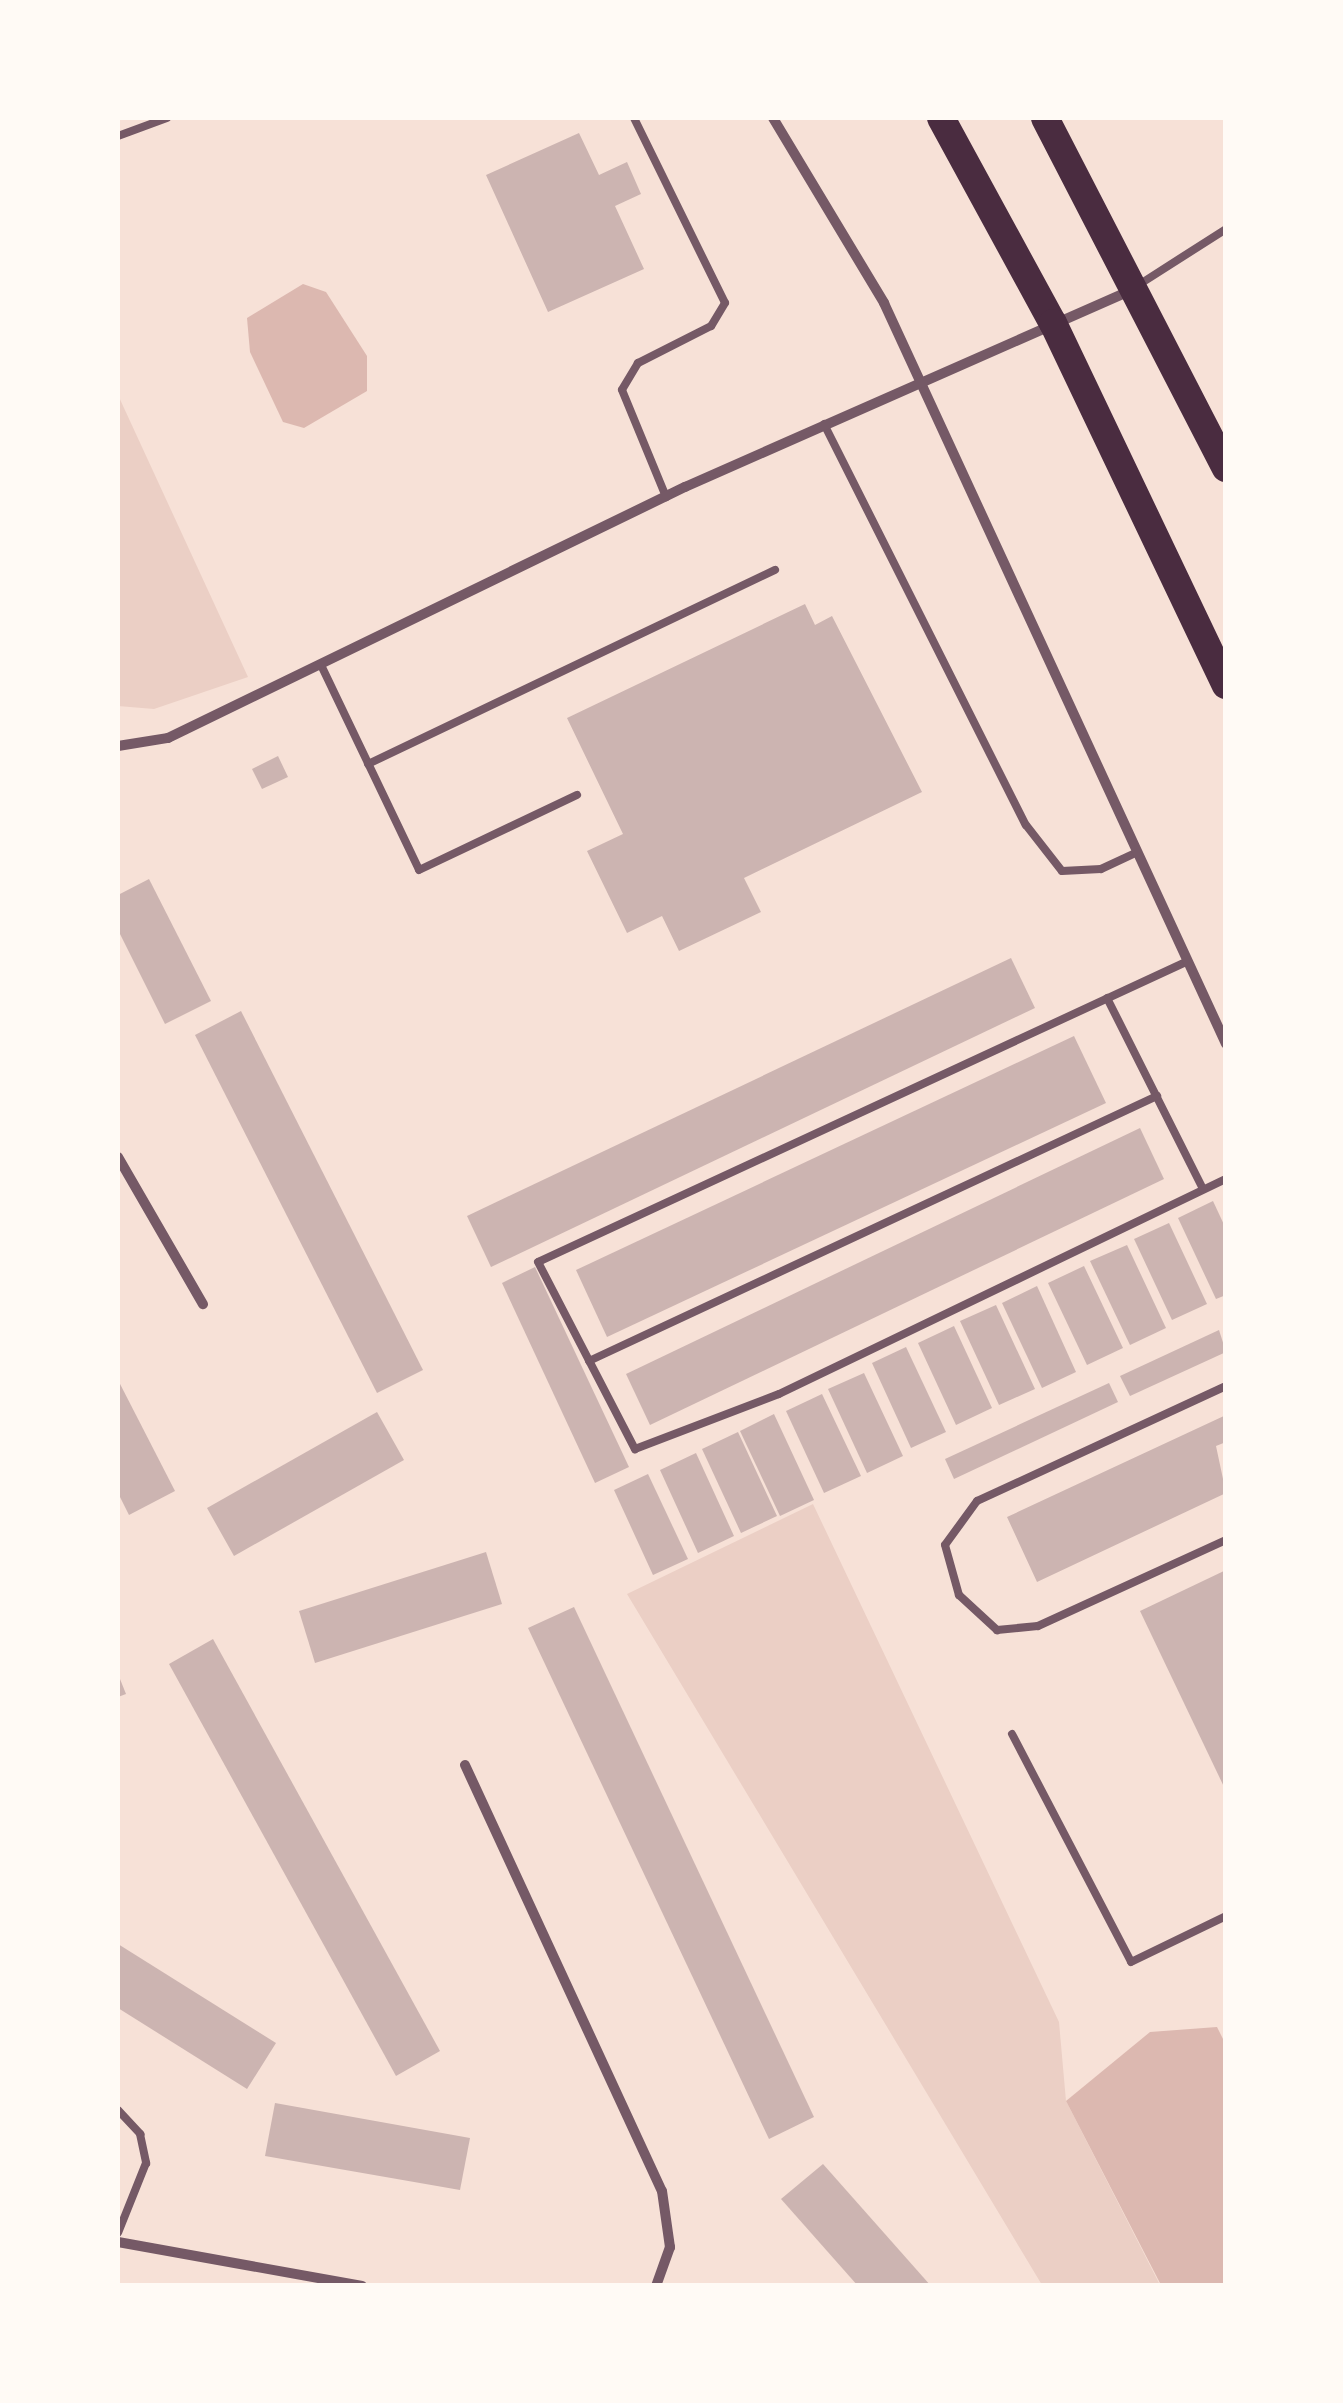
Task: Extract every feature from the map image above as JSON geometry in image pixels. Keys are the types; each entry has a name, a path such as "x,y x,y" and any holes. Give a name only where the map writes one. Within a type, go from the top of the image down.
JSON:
{"highway":[{"path":"941,118 1053,324 1226,684"},
{"path":"1045,118 1226,468"}],"street":[{"path":"774,118 884,303 915,382 1226,1044"},
{"path":"118,746 168,738 666,496 915,382 1132,290"},
{"path":"118,1157 203,1304"},
{"path":"465,1764 652,2165 670,2247 656,2286"},
{"path":"118,2242 362,2286"}],"lane":[{"path":"118,136 167,118"},
{"path":"634,118 725,303 711,326 638,362 622,390 666,496"},
{"path":"1132,290 1226,229"},
{"path":"824,424 1026,825 1062,871 1101,869 1137,852"},
{"path":"368,764 775,570"},
{"path":"321,666 419,870 578,795"},
{"path":"1188,962 538,1262 635,1449 780,1394 1226,1178"},
{"path":"1107,998 1203,1188"},
{"path":"589,1361 1157,1096"},
{"path":"1226,1386 977,1501 944,1544 959,1595 996,1630 1038,1626 1226,1540"},
{"path":"1012,1734 1131,1962 1226,1916"},
{"path":"118,2110 140,2134 146,2162 118,2233"}],"shaded area":[{"path":"303,284 326,292 367,356 367,391 304,428 283,422 250,352 247,318"},
{"path":"118,395 248,677 154,709 118,706"},
{"path":"813,1504 1059,2022 1066,2101 1160,2285 1042,2285 627,1594"},
{"path":"1217,2027 1226,2045 1225,2285 1161,2285 1066,2101 1150,2032"}],"building":[{"path":"579,133 599,175 627,162 641,194 615,206 644,269 548,312 486,175"},
{"path":"805,604 815,625 832,616 922,792 744,878 761,912 679,951 662,916 627,933 587,851 623,834 567,718"},
{"path":"278,756 288,777 262,789 252,769"},
{"path":"149,879 211,1001 165,1024 118,930 118,895"},
{"path":"1011,958 1035,1008 491,1267 467,1216"},
{"path":"241,1011 423,1370 377,1393 195,1035"},
{"path":"1074,1036 1106,1103 607,1337 576,1270"},
{"path":"1140,1128 1164,1179 650,1425 626,1374"},
{"path":"1213,1201 1226,1229 1226,1295 1216,1299 1178,1218"},
{"path":"1169,1223 1207,1304 1172,1320 1134,1239"},
{"path":"1127,1245 1166,1328 1130,1345 1090,1261"},
{"path":"1084,1266 1123,1348 1087,1365 1048,1283"},
{"path":"535,1267 629,1467 595,1483 502,1283"},
{"path":"1037,1286 1076,1372 1042,1388 1002,1303"},
{"path":"996,1305 1035,1389 999,1405 960,1321"},
{"path":"954,1326 992,1408 956,1425 918,1343"},
{"path":"1219,1330 1226,1352 1130,1396 1120,1376"},
{"path":"906,1347 946,1432 911,1448 872,1363"},
{"path":"864,1373 903,1456 867,1473 828,1389"},
{"path":"118,1380 175,1491 129,1515 118,1493"},
{"path":"1109,1383 1118,1402 954,1479 945,1459"},
{"path":"822,1394 861,1476 824,1493 786,1411"},
{"path":"377,1412 404,1460 234,1556 207,1508"},
{"path":"774,1414 814,1500 780,1516 740,1431"},
{"path":"1226,1415 1226,1442 1216,1446 1226,1493 1037,1582 1007,1517"},
{"path":"738,1432 777,1516 741,1533 702,1449"},
{"path":"696,1453 734,1536 698,1553 660,1470"},
{"path":"648,1474 688,1559 653,1575 614,1490"},
{"path":"486,1552 502,1604 315,1663 299,1611"},
{"path":"1226,1570 1226,1791 1140,1611"},
{"path":"574,1607 814,2117 769,2139 528,1628"},
{"path":"213,1639 440,2051 396,2076 169,1664"},
{"path":"118,1674 126,1694 118,1697"},
{"path":"118,1944 276,2043 247,2089 118,2008"},
{"path":"275,2103 470,2138 460,2190 265,2156"},
{"path":"823,2164 931,2286 858,2286 781,2199"}]}
